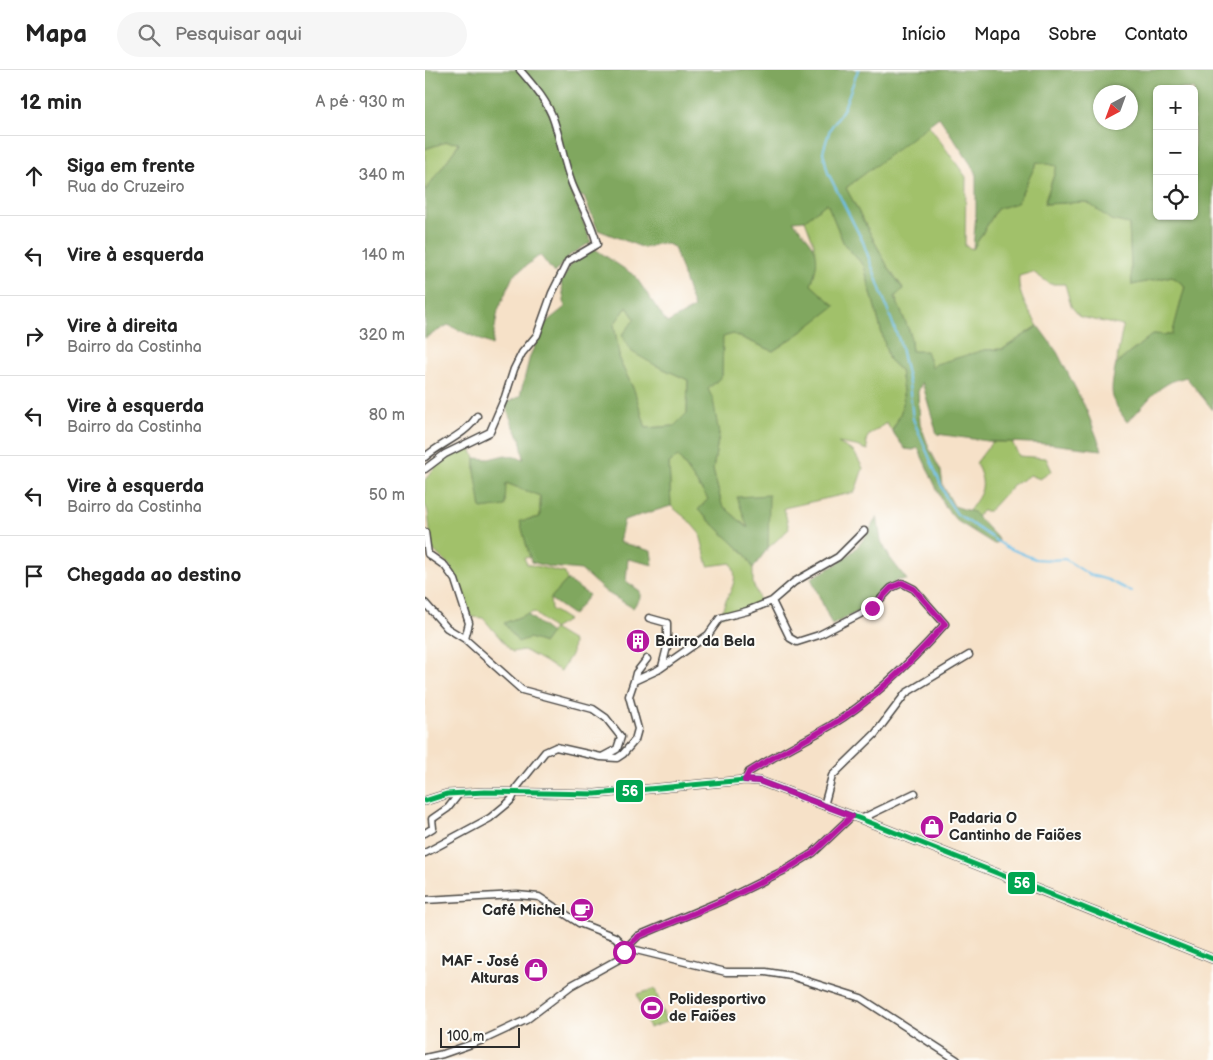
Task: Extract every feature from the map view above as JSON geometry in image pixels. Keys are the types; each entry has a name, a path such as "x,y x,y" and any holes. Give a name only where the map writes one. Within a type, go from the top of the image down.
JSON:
{"main road":[{"path":"425,801 447,794 485,792 595,794 745,780 759,781 861,819 1213,959"}],"street":[{"path":"425,469 445,454 490,432 505,397 514,369 522,353 537,335 568,261 597,244 593,227 584,212 572,184 553,119 536,88 520,70"},
{"path":"425,456 456,436 474,422 477,416"},
{"path":"425,532 428,554 445,566 455,580 469,622 465,639"},
{"path":"634,680 662,667 708,635 720,618 747,611 772,601 794,582 838,557 864,532"},
{"path":"745,780 749,772 830,726 861,704 897,674 945,624 914,589 902,583 891,588 872,608 819,635 797,642 790,638 772,601"},
{"path":"425,603 447,628 465,639 522,690 593,709 606,718 621,737 617,749 601,757"},
{"path":"649,618 667,623 667,646 662,667"},
{"path":"824,806 832,776 875,734 906,693 969,655"},
{"path":"425,854 490,818 512,799 517,787 549,749 556,747 601,757 617,758 628,750 635,740 638,729 629,696 636,673 647,659"},
{"path":"861,819 915,792"},
{"path":"425,833 433,828 432,819 448,808 459,794"},
{"path":"425,1058 443,1054 483,1040 537,1014 572,985 619,959 627,947 639,936 727,899 787,869 813,853 852,816"},
{"path":"425,900 517,895 539,897 579,923 615,937 627,947 726,972 766,972 791,976 861,998 957,1060"}],"green space":[{"path":"425,70 1213,70 1213,410 1186,377 1161,388 1127,422 1114,401 1112,389 1116,364 1153,334 1172,335 1185,286 1172,276 1132,285 1129,224 1111,220 1087,202 1044,204 1057,166 1037,162 1017,203 997,209 973,249 976,213 976,172 939,117 846,188 888,267 903,289 895,297 910,333 912,351 926,351 932,368 936,364 984,350 1003,349 1038,326 1057,352 1086,409 1102,450 1050,444 987,441 937,434 922,382 918,392 920,423 929,448 941,471 943,486 954,506 973,512 1000,541 994,544 957,521 945,507 918,448 913,450 905,449 892,431 900,414 903,401 900,370 889,360 864,266 844,244 827,203 805,220 793,221 812,243 815,250 815,274 811,285 835,306 773,351 733,334 723,337 722,376 708,389 713,399 719,434 713,470 722,505 748,528 737,497 769,495 768,548 753,568 745,554 698,510 708,499 678,456 669,463 671,506 624,520 619,542 651,551 653,565 628,559 626,581 640,591 640,598 633,608 606,592 581,570 550,567 531,562 520,521 540,517 540,496 506,483 505,506 481,509 475,471 475,458 489,459 505,455 524,459 520,438 505,404 520,396 530,356 545,323 565,307 561,282 572,263 595,249 635,276 667,323 694,308 674,247 662,243 644,248 598,230 584,197 573,195 591,242 569,256 554,273 540,255 513,276 498,310 492,345 448,325 425,338 425,191 459,143 446,142 425,149","holes":["627,307 635,319 622,335 632,352 688,380 687,413 674,426 646,428 634,390 620,362 614,324"]},
{"path":"928,124 966,177 965,246 973,249 997,209 1017,202 1037,162 1057,166 1044,204 1087,202 1111,220 1129,224 1132,285 1172,276 1185,286 1172,336 1153,334 1116,364 1123,326 1080,317 1071,306 1065,284 1050,284 1033,272 1019,276 1019,283 1024,302 1038,326 1003,349 984,350 932,369 912,351 910,333 895,297 903,288 888,267 846,188"},
{"path":"446,142 459,142 425,191 425,149"},
{"path":"827,202 844,244 864,266 889,360 900,370 903,395 902,407 892,431 886,423 869,435 866,440 868,450 838,443 854,452 863,468 855,492 784,508 789,529 768,548 768,495 749,529 722,505 713,470 719,434 708,389 722,376 722,337 733,334 773,351 800,333 834,306 811,285 814,244 805,220"},
{"path":"627,307 635,319 655,365 688,380 687,413 674,426 646,428 634,390 620,362 614,324"},
{"path":"992,442 1012,442 1019,456 1046,458 1052,471 1040,479 1030,475 1013,485 989,511 982,511 977,517 969,511 982,488 982,478 976,463"},
{"path":"470,446 475,458 475,471 482,509 506,483 540,496 540,517 520,521 530,557 524,558 527,564 565,573 567,580 550,599 551,609 568,620 553,629 573,641 572,653 561,671 524,650 512,652 483,618 472,617 451,567 432,549 428,512 425,504 425,480 439,462","holes":["534,612 553,629 544,643 529,638 505,623"]},
{"path":"678,456 708,499 698,510 745,554 753,568 753,584 761,603 721,616 735,577 734,570 731,563 708,566 700,534 688,520 671,506 669,463"},
{"path":"877,516 881,541 890,558 907,580 897,580 869,606 832,625 811,578 850,554 864,538"},
{"path":"567,580 589,595 573,615 550,599"},
{"path":"527,614 551,633 544,643 529,638 518,642 504,623"},
{"name":"Polidesportivo de Faiões","path":"655,989 666,1022 649,1028 637,994"}],"waterway":[{"path":"858,70 844,108 830,129 823,152 828,173 863,242 900,343 909,384 913,419 947,499 957,514 1006,547 1035,559 1065,559 1088,574 1108,580 1132,592"}],"transit line":[{"name":"56","path":"425,801 447,794 485,792 595,794 745,780 759,781 861,819 1213,959"}],"place":[{"name":"Bairro da Bela","path":"638,641"},
{"name":"Padaria O Cantinho de Faiões","path":"932,827"},
{"name":"Café Michel","path":"582,910"},
{"name":"MAF - José Alturas","path":"536,970"},
{"name":"Polidesportivo de Faiões","path":"652,1008"}],"route":[{"path":"624,952 628,953 631,951 632,947 630,944 639,936 727,899 787,869 813,853 852,816 759,781 745,780 749,772 795,744 830,726 861,704 897,674 945,624 914,589 902,583 891,588 872,608"}]}
